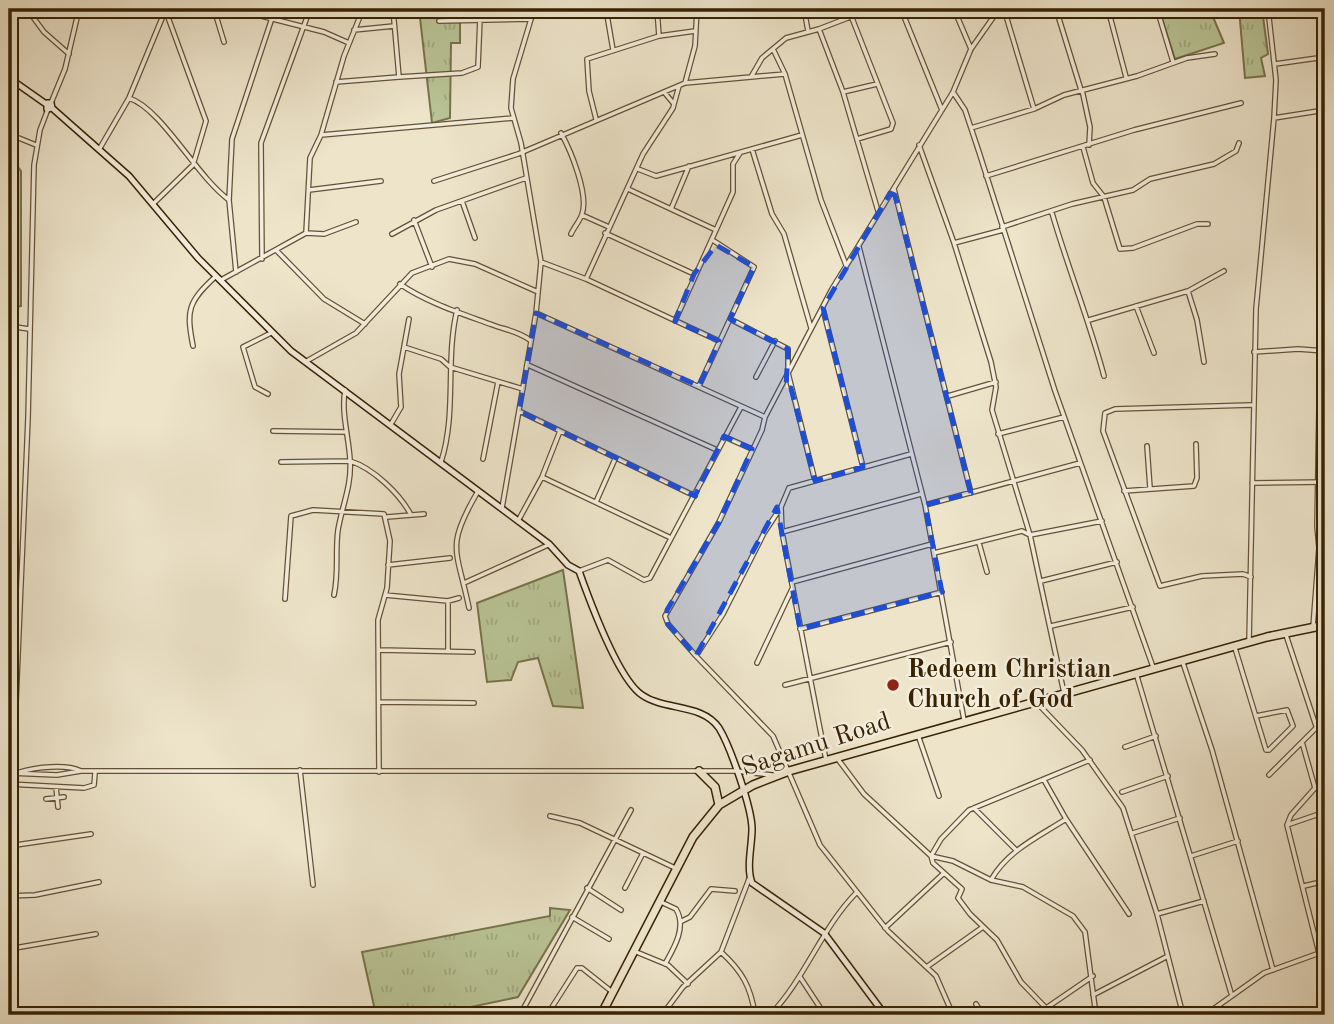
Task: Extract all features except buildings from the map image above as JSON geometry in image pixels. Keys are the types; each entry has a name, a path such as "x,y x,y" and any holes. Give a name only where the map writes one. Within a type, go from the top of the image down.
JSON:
{"highway":[{"name":"Sagamu Road","path":"601,1015 693,836 719,805 742,790 777,775 836,757 1182,660 1325,625"},
{"path":"699,771 715,787 719,805"}],"street":[{"path":"27,9 44,32 69,54"},
{"path":"79,9 69,54 36,145 13,773 57,775 81,771 300,770 736,771 777,775"},
{"path":"214,9 224,42"},
{"path":"234,9 304,27 349,43"},
{"path":"262,259 261,143 310,9"},
{"path":"306,233 310,158 321,135 349,43 363,9"},
{"path":"393,9 399,77"},
{"path":"501,510 506,498 536,313 541,262 522,151 513,118 513,79 534,9"},
{"path":"606,9 613,50"},
{"path":"657,9 659,36"},
{"path":"685,83 695,46 697,11 713,9"},
{"path":"804,9 808,30"},
{"path":"751,77 762,58 786,38 852,18 871,9"},
{"path":"901,9 942,110"},
{"path":"954,9 971,49"},
{"path":"971,493 893,187 953,92 971,49 1001,9"},
{"path":"1001,9 1034,109"},
{"path":"1056,9 1085,101 1090,127 1089,145"},
{"path":"1108,9 1126,77"},
{"path":"1157,9 1173,62"},
{"path":"1249,642 1254,352 1274,118 1275,64 1268,9 1277,9"},
{"path":"100,148 129,99 165,10"},
{"path":"152,205 193,165 206,116 165,10"},
{"path":"236,272 229,200 232,139 241,119 272,18"},
{"path":"336,82 463,74 478,67 480,18"},
{"path":"852,18 891,116 892,127 857,139"},
{"path":"439,21 530,19"},
{"path":"354,30 394,26"},
{"path":"821,28 878,211"},
{"path":"596,119 586,61 659,36 695,31"},
{"path":"773,49 785,74 821,200 846,265"},
{"path":"971,128 1173,62 1215,54"},
{"path":"1275,64 1325,57"},
{"path":"434,181 522,151 685,83 785,74"},
{"path":"9,78 49,106 129,176 217,279 271,332 477,493 549,544 568,565 579,571 593,610 631,685 648,699 709,717 720,731 736,771 752,826 750,877 721,952 688,984 662,1015"},
{"path":"843,92 877,84"},
{"path":"586,279 643,154 674,104 678,86"},
{"path":"1085,101 1090,88"},
{"path":"664,92 674,104"},
{"path":"953,92 965,110 1064,417 1154,669"},
{"path":"129,99 142,104 176,140 193,165 229,200"},
{"path":"937,103 946,103"},
{"path":"986,176 1241,103"},
{"path":"1274,118 1325,110"},
{"path":"321,135 513,118"},
{"path":"561,133 578,173 583,202 582,215 571,234"},
{"path":"9,134 36,145"},
{"path":"638,169 656,176 802,135"},
{"path":"954,243 1095,199 1133,190 1161,175 1215,163 1235,153 1239,143"},
{"path":"919,145 954,243 996,382 992,410 1030,536 1064,693"},
{"path":"1083,147 1097,190 1104,197 1118,247 1122,250 1164,238 1197,224 1208,224"},
{"path":"752,149 772,214 784,234 811,330"},
{"path":"676,321 694,274 713,244 716,230 735,186 733,164 740,153"},
{"path":"722,159 733,164"},
{"path":"671,209 689,166"},
{"path":"680,169 685,174"},
{"path":"393,234 414,220 526,178"},
{"path":"309,190 381,181"},
{"path":"628,188 716,230"},
{"path":"1095,199 1097,190"},
{"path":"863,467 822,315 823,308 846,265 882,204 893,194"},
{"path":"462,201 475,238"},
{"path":"876,204 882,204"},
{"path":"1052,213 1080,302 1089,320 1104,376"},
{"path":"582,215 610,227"},
{"path":"414,220 432,267"},
{"path":"193,346 190,307 198,292 217,279 278,251 306,233 324,234 356,222"},
{"path":"605,233 694,274"},
{"path":"699,386 754,267 713,244"},
{"path":"859,247 925,505 964,722"},
{"path":"278,251 324,299 365,324"},
{"path":"306,362 352,335 412,273 449,259 467,261 538,292"},
{"path":"541,262 586,279 719,341"},
{"path":"1089,320 1188,291 1224,271"},
{"path":"400,284 488,324 517,331 530,340"},
{"path":"1188,291 1197,320 1204,362"},
{"path":"1136,305 1154,353"},
{"path":"440,464 446,446 450,367 457,310"},
{"path":"536,313 765,417"},
{"path":"822,315 811,330 765,417 762,430 719,522 665,616 668,624 696,656 774,736 820,845 885,928 928,966 941,985 953,1015"},
{"path":"391,424 401,407 399,374 408,319"},
{"path":"730,319 788,349 791,388 815,481"},
{"path":"9,326 29,329"},
{"path":"268,394 255,387 243,347 271,332"},
{"path":"756,377 775,341"},
{"path":"404,347 441,359 450,367 523,388"},
{"path":"1254,352 1322,350 1319,548 1313,627"},
{"path":"527,364 717,450"},
{"path":"483,459 499,381"},
{"path":"947,396 996,382"},
{"path":"780,388 791,388"},
{"path":"334,594 339,570 338,528 344,511 350,461 343,405 345,390"},
{"path":"1251,577 1243,574 1202,576 1160,586 1103,433 1107,411 1252,405"},
{"path":"579,571 608,560 647,580 741,407"},
{"path":"519,411 695,496"},
{"path":"998,434 1064,417"},
{"path":"273,431 346,432"},
{"path":"518,522 542,477 560,431"},
{"path":"724,436 751,449"},
{"path":"1124,491 1196,484 1196,444"},
{"path":"1147,446 1150,488"},
{"path":"696,656 723,614 764,533 781,507 787,489 911,454"},
{"path":"596,502 615,459"},
{"path":"281,462 350,461 366,467 394,492 411,515"},
{"path":"925,505 1049,474 1080,463"},
{"path":"542,477 671,538"},
{"path":"1252,483 1325,482"},
{"path":"469,608 456,554 455,536 477,493"},
{"path":"782,532 922,494"},
{"path":"781,507 782,532 792,589 826,760"},
{"path":"285,599 289,518 295,513 313,509 379,511 387,517 424,514"},
{"path":"379,772 379,609 385,595 388,565 387,517"},
{"path":"934,553 1022,531 1030,536 1102,521"},
{"path":"979,543 987,572"},
{"path":"464,583 549,544"},
{"path":"792,582 932,544"},
{"path":"388,565 450,558"},
{"path":"1040,581 1117,562"},
{"path":"1243,574 1251,569"},
{"path":"757,663 792,589"},
{"path":"800,629 942,592"},
{"path":"385,595 448,601 459,598"},
{"path":"448,601 448,650"},
{"path":"1051,626 1133,607"},
{"path":"1285,633 1316,726"},
{"path":"785,685 950,642"},
{"path":"1234,646 1256,716 1268,751 1293,726 1287,710 1256,716"},
{"path":"379,650 472,652"},
{"path":"1182,660 1238,841 1273,970"},
{"path":"1136,673 1231,993"},
{"path":"1035,701 1090,760 1119,800 1133,833 1183,1015"},
{"path":"379,702 474,703"},
{"path":"1269,775 1302,743 1303,738 1325,719"},
{"path":"919,735 939,796"},
{"path":"1125,747 1156,736"},
{"path":"1302,743 1315,788 1291,815 1287,825 1319,953"},
{"path":"836,757 864,794 931,856 944,873 962,889 959,900 997,940 1021,982 1046,1007"},
{"path":"931,856 954,823 974,808 1090,760"},
{"path":"300,770 313,885"},
{"path":"9,784 83,788 94,785 95,773"},
{"path":"1122,792 1168,776"},
{"path":"1044,780 1066,819 1129,914"},
{"path":"56,787 58,807"},
{"path":"46,799 64,797"},
{"path":"974,808 1016,850"},
{"path":"520,1015 631,810"},
{"path":"1287,825 1325,812"},
{"path":"550,816 566,817 677,869"},
{"path":"1133,833 1180,818"},
{"path":"991,880 1003,862 1016,850 1066,819"},
{"path":"9,846 92,834"},
{"path":"1191,856 1238,841"},
{"path":"625,888 643,853"},
{"path":"931,856 953,861 991,880 1023,887 1073,916 1085,932 1093,976 1096,1015"},
{"path":"885,928 944,873"},
{"path":"750,877 755,886 824,933 886,1015"},
{"path":"1304,886 1325,881"},
{"path":"9,896 35,895 99,882"},
{"path":"587,888 621,909"},
{"path":"680,922 690,916 708,891 735,891"},
{"path":"769,1015 800,977 822,942 824,933 856,893"},
{"path":"1157,914 1204,901"},
{"path":"661,902 676,909 680,922 678,939 665,964"},
{"path":"572,917 609,939"},
{"path":"928,966 983,926"},
{"path":"9,949 96,934"},
{"path":"635,951 665,964 688,984"},
{"path":"1205,1015 1231,993 1273,970 1325,951"},
{"path":"721,952 742,972 755,1015"},
{"path":"1093,995 1167,956"},
{"path":"547,1015 577,968 613,992"},
{"path":"1036,1015 1093,976"},
{"path":"800,977 825,1015"},
{"path":"976,1004 983,1015"}],"highlighted area":[{"path":"890,193 895,195 971,493 925,505 942,592 800,629 777,507 696,656 668,624 667,610 719,522 752,449 724,436 695,496 615,459 519,411 530,340 536,313 699,386 719,341 675,321 694,274 716,245 754,267 730,319 788,349 786,388 791,388 815,481 863,467 823,308 882,204"}],"green space":[{"path":"419,9 460,9 460,43 451,43 450,118 432,123"},
{"path":"1159,9 1239,9 1213,17 1224,43 1175,59"},
{"path":"1239,9 1262,9 1268,54 1261,58 1265,76 1245,78"},
{"path":"9,155 21,171 21,306 9,309"},
{"path":"563,570 583,708 553,706 538,658 518,662 511,680 487,682 477,603"},
{"path":"550,908 570,910 518,997 433,1015 376,1015 362,952 550,916"}],"place":[{"name":"Redeem Christian Church of God","path":"893,685"}]}
